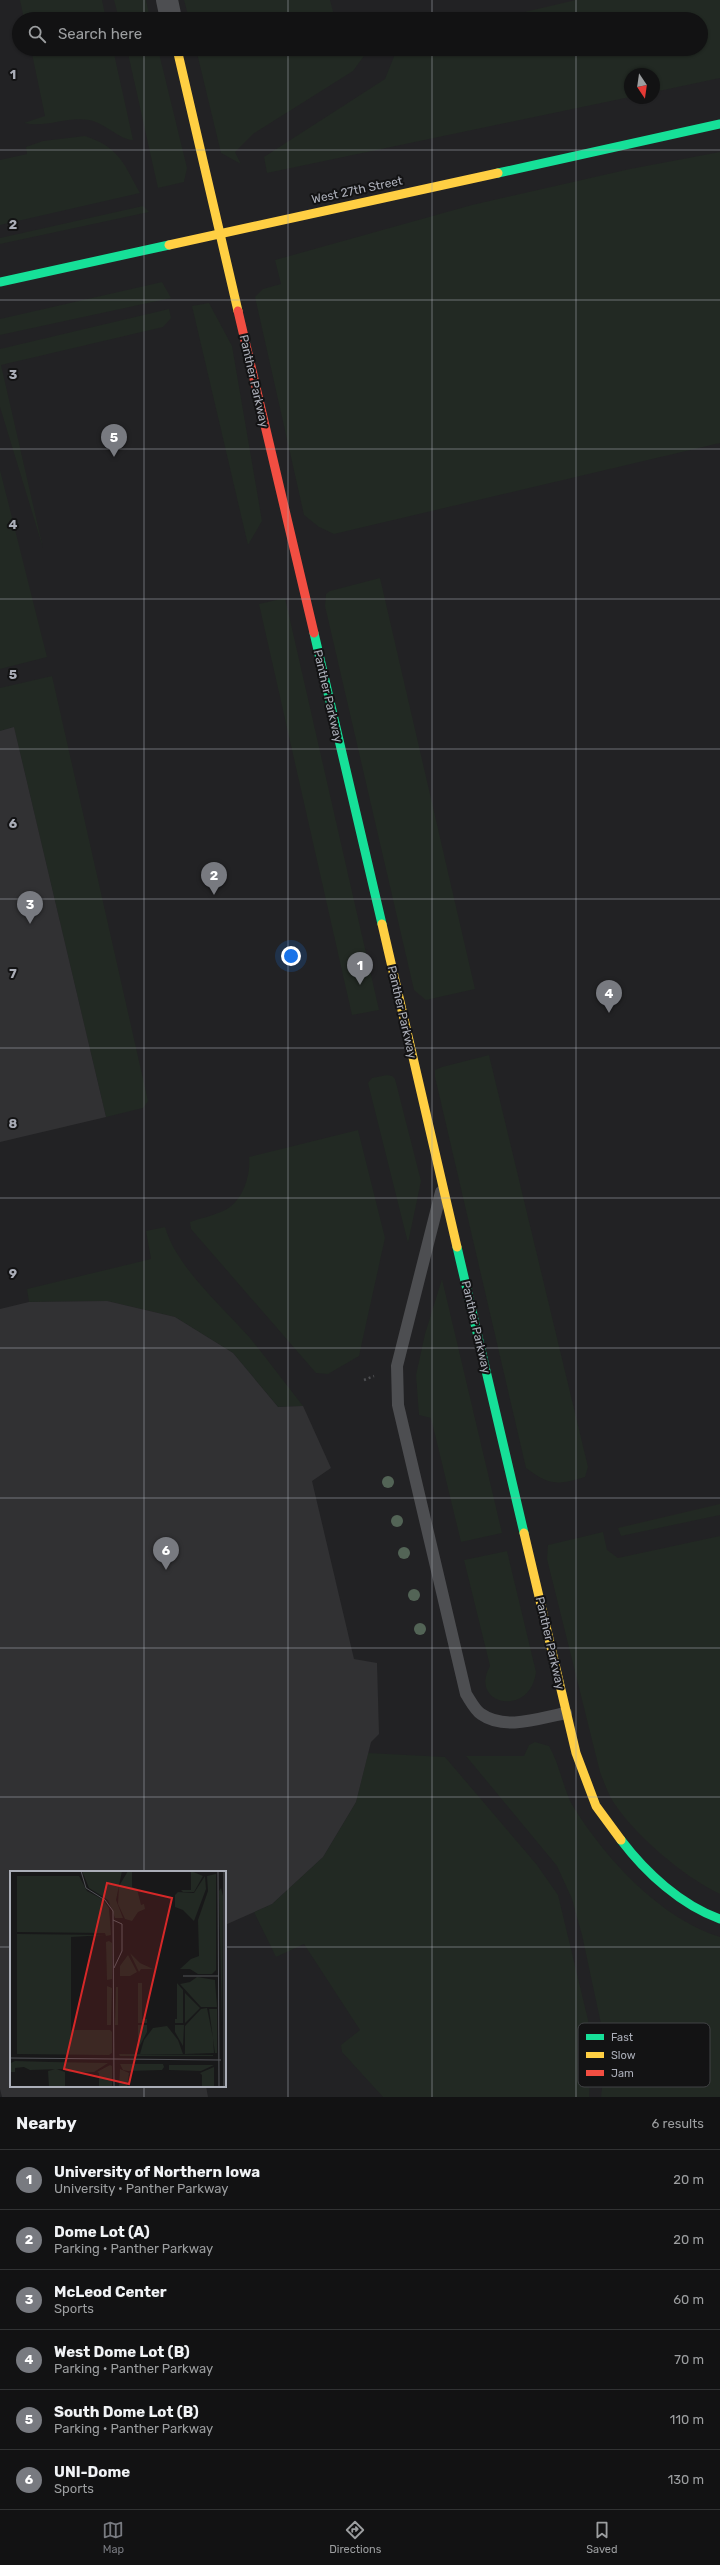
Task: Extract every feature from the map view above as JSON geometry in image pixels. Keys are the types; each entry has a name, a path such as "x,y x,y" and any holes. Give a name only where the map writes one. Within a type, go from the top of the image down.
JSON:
{"street":[{"path":"166,0 169,12"},
{"name":"Panther Parkway","path":"179,56 576,1753 596,1806 641,1866 700,1912 720,1919"},
{"name":"West 27th Street","path":"0,282 220,232 720,124"}],"lane":[{"path":"443,1185 397,1366 398,1405 466,1694 479,1714 493,1721 514,1722 566,1713"}],"shaded area":[{"path":"0,0 720,0 720,2097 0,2097"},
{"path":"20,0 102,0 105,12 23,12"},
{"path":"114,0 146,0 149,12 117,12"},
{"path":"184,0 330,0 333,12 187,12"},
{"path":"576,0 720,0 720,78 660,91 660,68 624,68 624,98 267,173 264,157 385,79 394,56 708,56 708,12 525,12"},
{"path":"32,56 115,56 133,140 123,138 100,124 89,120 73,119 41,124 24,123 45,116"},
{"path":"129,56 160,56 187,168 184,182 158,188"},
{"path":"198,56 364,56 353,71 253,134 235,152 241,164 221,153"},
{"path":"85,136 106,145 113,151 125,165 140,193 0,225 0,160 27,154 26,147 43,141"},
{"path":"720,152 720,443 334,534 319,527 304,515 255,297 263,289 281,284 275,260 472,205 630,169"},
{"path":"143,206 149,212 0,244 0,238"},
{"path":"162,282 171,298 0,335 0,319"},
{"path":"209,303 232,346 262,521 248,545 192,306"},
{"path":"169,309 171,318 163,327 1,365 43,548 0,407 0,349"},
{"path":"0,470 47,657 0,669"},
{"path":"380,578 475,989 426,1000 414,990 325,606 326,594 330,591"},
{"path":"285,598 379,1010 352,1015 259,604"},
{"path":"52,676 148,1101 143,1108 106,1117 14,727 0,731 0,688"},
{"path":"489,1055 588,1467 585,1477 568,1482 548,1481 526,1468 435,1077 435,1070 442,1067"},
{"path":"387,1075 392,1076 395,1079 421,1181 408,1243 368,1083 372,1078"},
{"path":"358,1130 385,1238 359,1356 328,1374 316,1373 191,1229 190,1222 223,1211 235,1202 247,1180 249,1157"},
{"path":"165,1227 179,1257 190,1272 250,1338 303,1406 278,1407 233,1353 175,1317 107,1301 29,1302 27,1289 151,1259 146,1231"},
{"path":"442,1279 502,1533 461,1542 431,1418 419,1415 416,1375 425,1334"},
{"path":"720,1504 720,1515 621,1536 618,1528"},
{"path":"603,1532 607,1550 618,1558 720,1536 720,1894 706,1887 676,1866 635,1829 623,1816 612,1799 600,1772 547,1559 548,1545"},
{"path":"507,1551 536,1672 531,1687 523,1696 513,1701 502,1701 493,1697 487,1690 485,1679 490,1666 464,1560"},
{"path":"535,1742 549,1746 556,1761 567,1794 574,1808 587,1828 619,1867 656,1902 698,1928 720,1937 720,2097 601,2097 602,2087 710,2087 710,2023 601,2023 582,1935 572,1899 557,1866 466,1756 524,1756 529,1745"},
{"path":"368,1753 445,1757 537,1865 558,1895 588,2020 588,2023 578,2023 578,2087 590,2087 589,2097 383,2097 342,2052 341,2045 360,2030 304,1944 276,1957 254,1912 272,1904 323,1857 356,1802"}],"building":[{"path":"14,727 106,1117 0,1142 0,731"},
{"path":"107,1301 175,1317 233,1353 278,1407 303,1406 331,1468 312,1481 354,1659 377,1663 379,1734 371,1742 356,1802 323,1857 272,1904 226,1925 226,1871 10,1871 10,2087 206,2087 208,2097 2,2097 0,2089 0,1309 29,1302"}],"traffic: fast":[{"path":"498,173 720,124"},
{"path":"0,282 169,245"},
{"path":"314,633 382,924"},
{"path":"457,1247 524,1533"},
{"path":"621,1840 653,1876 665,1887 678,1897 720,1919"}],"traffic: slow":[{"path":"179,56 238,311"},
{"path":"169,245 498,173"},
{"path":"382,924 457,1247"},
{"path":"524,1533 576,1753 596,1806 621,1840"}],"traffic: jam":[{"path":"238,311 314,633"}],"place":[{"name":"South Dome Lot (B)","path":"114,457"},
{"name":"Dome Lot (A)","path":"214,895"},
{"name":"McLeod Center","path":"30,924"},
{"name":"University of Northern Iowa","path":"360,985"},
{"name":"West Dome Lot (B)","path":"609,1013"},
{"name":"UNI-Dome","path":"166,1570"}]}
